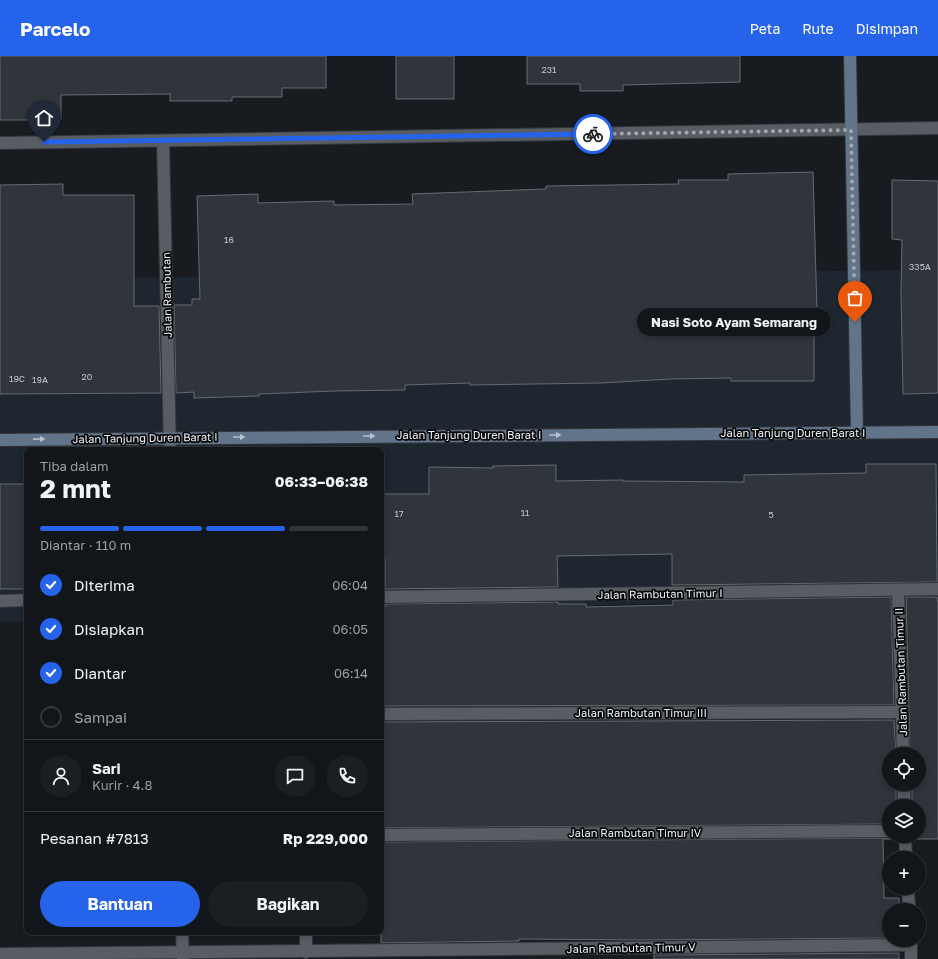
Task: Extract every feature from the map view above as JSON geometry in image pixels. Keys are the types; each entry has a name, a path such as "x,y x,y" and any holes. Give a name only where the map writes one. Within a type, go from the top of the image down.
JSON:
{"street":[{"path":"850,56 857,433"},
{"path":"0,143 938,128"},
{"name":"Jalan Rambutan","path":"163,141 170,447"},
{"name":"Jalan Tanjung Duren Barat I","path":"0,440 170,437 938,432"},
{"name":"Jalan Rambutan Timur I","path":"384,598 938,589"},
{"name":"Jalan Rambutan Timur II","path":"898,590 903,747"},
{"path":"0,601 24,600"},
{"name":"Jalan Rambutan Timur III","path":"384,714 902,712"},
{"name":"Jalan Rambutan Timur IV","path":"384,835 882,831"},
{"path":"182,935 183,956"},
{"path":"306,935 306,952"},
{"name":"Jalan Rambutan Timur V","path":"0,954 183,956 306,952 882,943"},
{"path":"911,947 911,959"}],"shaded area":[{"path":"938,270 938,596 384,611 384,447 24,447 24,621 0,622 0,279"}],"building":[{"path":"0,56 326,56 326,88 282,88 282,97 232,97 232,101 170,101 170,94 61,95 61,120 0,120"},
{"path":"396,56 454,56 454,99 396,99"},
{"path":"527,56 740,56 740,82 623,85 623,91 580,91 580,84 527,84"},
{"path":"813,172 817,312 814,312 814,381 731,381 731,378 671,379 601,383 470,385 470,383 405,385 405,390 334,391 259,394 259,396 194,398 194,392 176,393 174,305 192,305 192,299 200,299 197,196 258,194 258,203 334,201 334,205 413,204 412,194 546,189 546,186 679,184 678,180 728,180 728,174"},
{"path":"892,180 938,181 938,393 903,394 901,293 902,240 892,239"},
{"path":"63,184 63,195 134,195 134,306 159,306 161,393 0,394 0,185"},
{"path":"866,464 936,464 937,582 672,585 672,554 557,556 558,587 385,589 384,494 429,494 429,467 493,468 493,466 556,465 556,481 623,480 744,482 744,475 866,473"},
{"path":"0,484 24,484 24,589 0,589"},
{"path":"891,597 894,705 384,706 384,606 386,606 386,604 558,602 558,604 586,604 586,607 673,605 673,600"},
{"path":"906,597 937,597 938,839 926,839 926,799 912,799 912,791 926,791 926,747 910,747"},
{"path":"894,720 896,747 882,747 882,791 896,791 896,799 882,799 882,824 384,828 384,722"},
{"path":"882,838 883,851 882,851 882,895 884,895 884,898 899,898 899,903 882,903 882,938 643,940 519,939 519,941 381,943 381,935 384,935 384,842"},
{"path":"899,953 899,959 654,959 654,955"}],"way so far":[{"path":"593,134 851,130 855,322"}],"place":[{"name":"Nasi Soto Ayam Semarang","path":"855,322"}],"route":[{"path":"44,142 593,134"}]}
